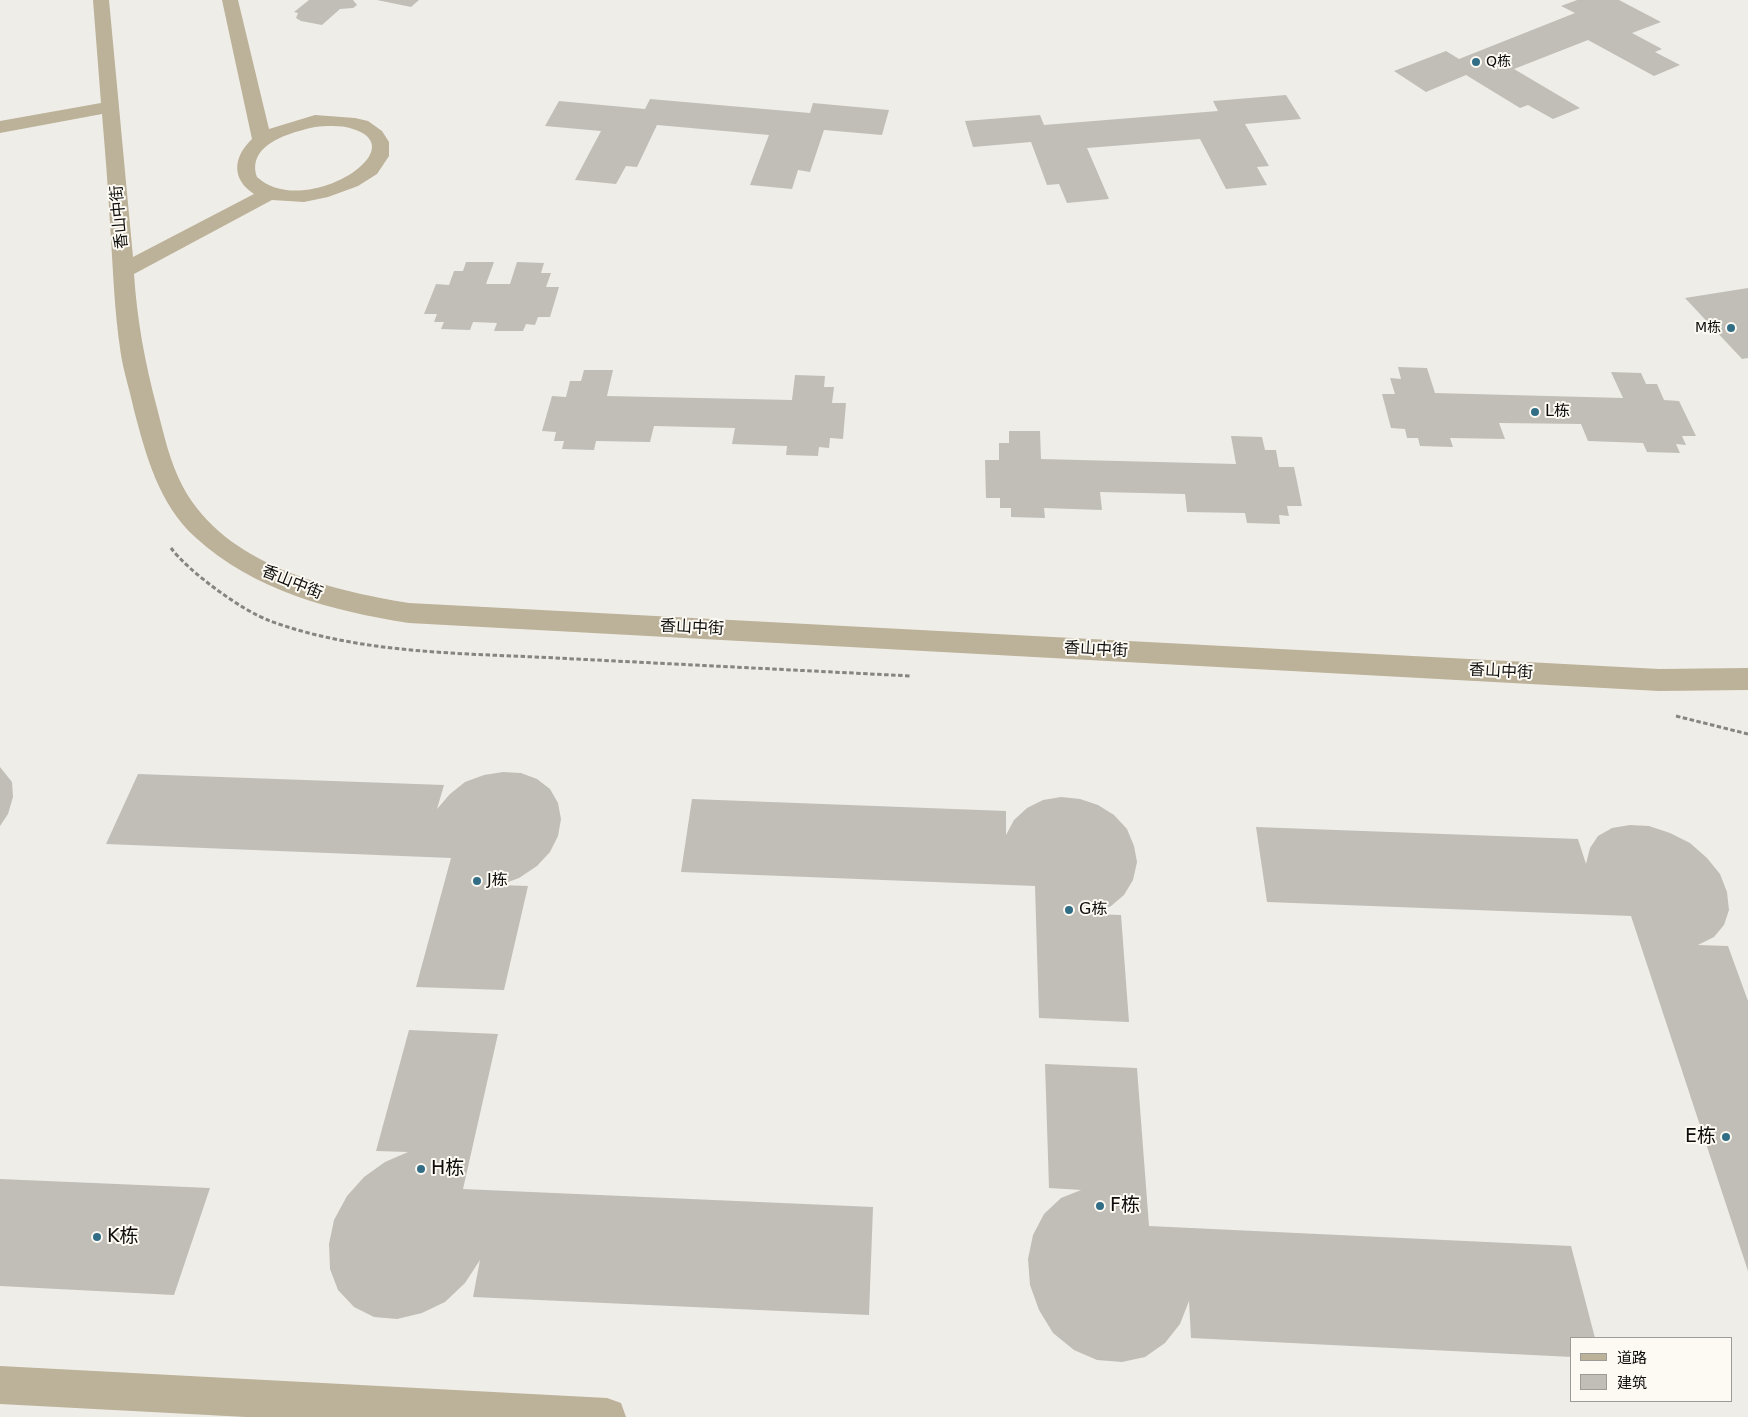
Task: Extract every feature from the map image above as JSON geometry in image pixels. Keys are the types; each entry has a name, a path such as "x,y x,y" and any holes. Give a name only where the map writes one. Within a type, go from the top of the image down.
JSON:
{"street":[{"name":"香山中街","path":"101,0 132,352 157,458 173,491 183,507 202,530 227,550 264,573 327,597 366,607 409,613 1658,680 1748,680"},
{"path":"230,0 262,141"},
{"path":"0,127 110,107"},
{"path":"315,121 339,121 361,125 374,133 381,144 380,156 376,164 353,183 332,191 312,195 289,196 271,193 260,189 249,180 244,168 249,154 262,141 289,127 315,121"},
{"path":"125,270 271,193"},
{"path":"0,1385 608,1417"}],"path":[{"path":"169,546 179,560 215,590 268,620 340,641 426,651 911,676"},
{"path":"1675,716 1712,723 1748,734"}],"building":[{"path":"309,0 353,0 357,5 353,8 340,9 322,25 301,21 296,18 298,13 294,12"},
{"path":"377,0 419,0 411,7"},
{"name":"Q栋","path":"1577,0 1619,0 1661,22 1632,33 1662,49 1655,52 1680,65 1654,76 1588,40 1514,69 1580,108 1553,119 1528,105 1520,108 1466,75 1426,92 1394,71 1446,51 1459,59 1575,13 1561,6"},
{"path":"1286,95 1301,119 1245,124 1269,166 1257,167 1267,185 1226,189 1200,139 1087,148 1109,199 1067,203 1059,184 1047,185 1031,142 973,147 965,121 1040,115 1044,125 1218,111 1213,101"},
{"path":"650,99 810,113 813,103 889,110 882,135 824,130 810,172 798,170 792,189 750,185 769,135 657,125 637,167 626,166 616,184 575,180 601,131 545,126 559,101 645,109"},
{"path":"466,262 494,262 486,284 510,284 517,262 544,263 541,273 551,273 546,287 559,287 550,317 538,317 535,325 526,324 523,331 494,331 497,323 473,322 470,330 441,329 444,322 434,322 437,314 424,314 436,284 449,285 454,271 463,271"},
{"name":"M栋","path":"1748,288 1748,358 1742,359 1685,298"},
{"name":"L栋","path":"1398,367 1427,368 1435,393 1623,398 1611,372 1641,373 1646,384 1657,384 1664,400 1679,401 1696,436 1682,436 1686,445 1676,444 1680,453 1647,452 1643,443 1588,441 1581,424 1499,423 1505,439 1450,438 1453,447 1420,446 1418,438 1407,438 1405,429 1391,428 1382,394 1395,394 1390,378 1401,379"},
{"path":"584,370 613,370 607,396 792,400 795,375 825,376 824,387 834,387 832,403 846,403 843,439 830,438 829,448 819,447 818,456 786,455 787,446 732,444 735,428 654,426 650,442 596,441 594,450 562,449 564,441 554,441 556,432 542,431 552,396 566,397 570,381 581,381"},
{"path":"1009,431 1040,431 1041,459 1236,464 1231,436 1262,437 1265,450 1276,450 1279,467 1294,467 1302,506 1287,506 1289,516 1279,515 1280,524 1247,523 1245,513 1187,512 1185,494 1100,492 1102,510 1044,508 1045,518 1011,517 1011,508 1000,508 1000,498 986,498 985,460 999,460 999,443 1009,443"},
{"path":"0,767 12,782 13,797 8,814 0,826"},
{"name":"J栋","path":"503,772 521,773 537,779 550,789 558,803 561,819 558,836 550,852 537,866 519,878 500,885 528,886 504,990 416,987 451,858 106,844 138,774 444,785 437,809 450,794 465,782 484,775"},
{"name":"G栋","path":"1061,797 1080,799 1098,805 1114,815 1127,829 1134,846 1137,862 1133,880 1124,895 1111,906 1093,914 1121,915 1129,1022 1039,1018 1035,886 681,872 692,799 1006,811 1006,835 1014,820 1027,808 1043,800"},
{"name":"E栋","path":"1630,825 1649,826 1670,833 1690,843 1707,858 1720,874 1727,892 1729,910 1724,925 1714,937 1698,945 1728,946 1748,1001 1748,1271 1631,916 1267,902 1256,827 1578,839 1586,864 1590,848 1598,836 1612,828"},
{"name":"H栋","path":"409,1030 498,1034 463,1189 873,1207 869,1315 473,1297 480,1260 465,1283 445,1302 422,1313 397,1319 374,1317 354,1307 338,1290 330,1269 329,1244 334,1220 347,1196 364,1177 385,1162 408,1152 376,1151"},
{"name":"F栋","path":"1045,1064 1137,1068 1149,1226 1571,1246 1595,1337 1570,1337 1570,1357 1191,1338 1189,1301 1180,1324 1165,1343 1145,1357 1122,1362 1097,1360 1074,1350 1053,1333 1039,1310 1030,1285 1028,1259 1033,1235 1044,1214 1061,1198 1081,1190 1049,1188"},
{"name":"K栋","path":"0,1179 210,1188 174,1295 0,1286"}],"place":[{"name":"Q栋","path":"1476,62"},
{"name":"M栋","path":"1731,328"},
{"name":"L栋","path":"1535,412"},
{"name":"J栋","path":"477,881"},
{"name":"G栋","path":"1069,910"},
{"name":"E栋","path":"1726,1137"},
{"name":"H栋","path":"421,1169"},
{"name":"F栋","path":"1100,1206"},
{"name":"K栋","path":"97,1237"}]}
